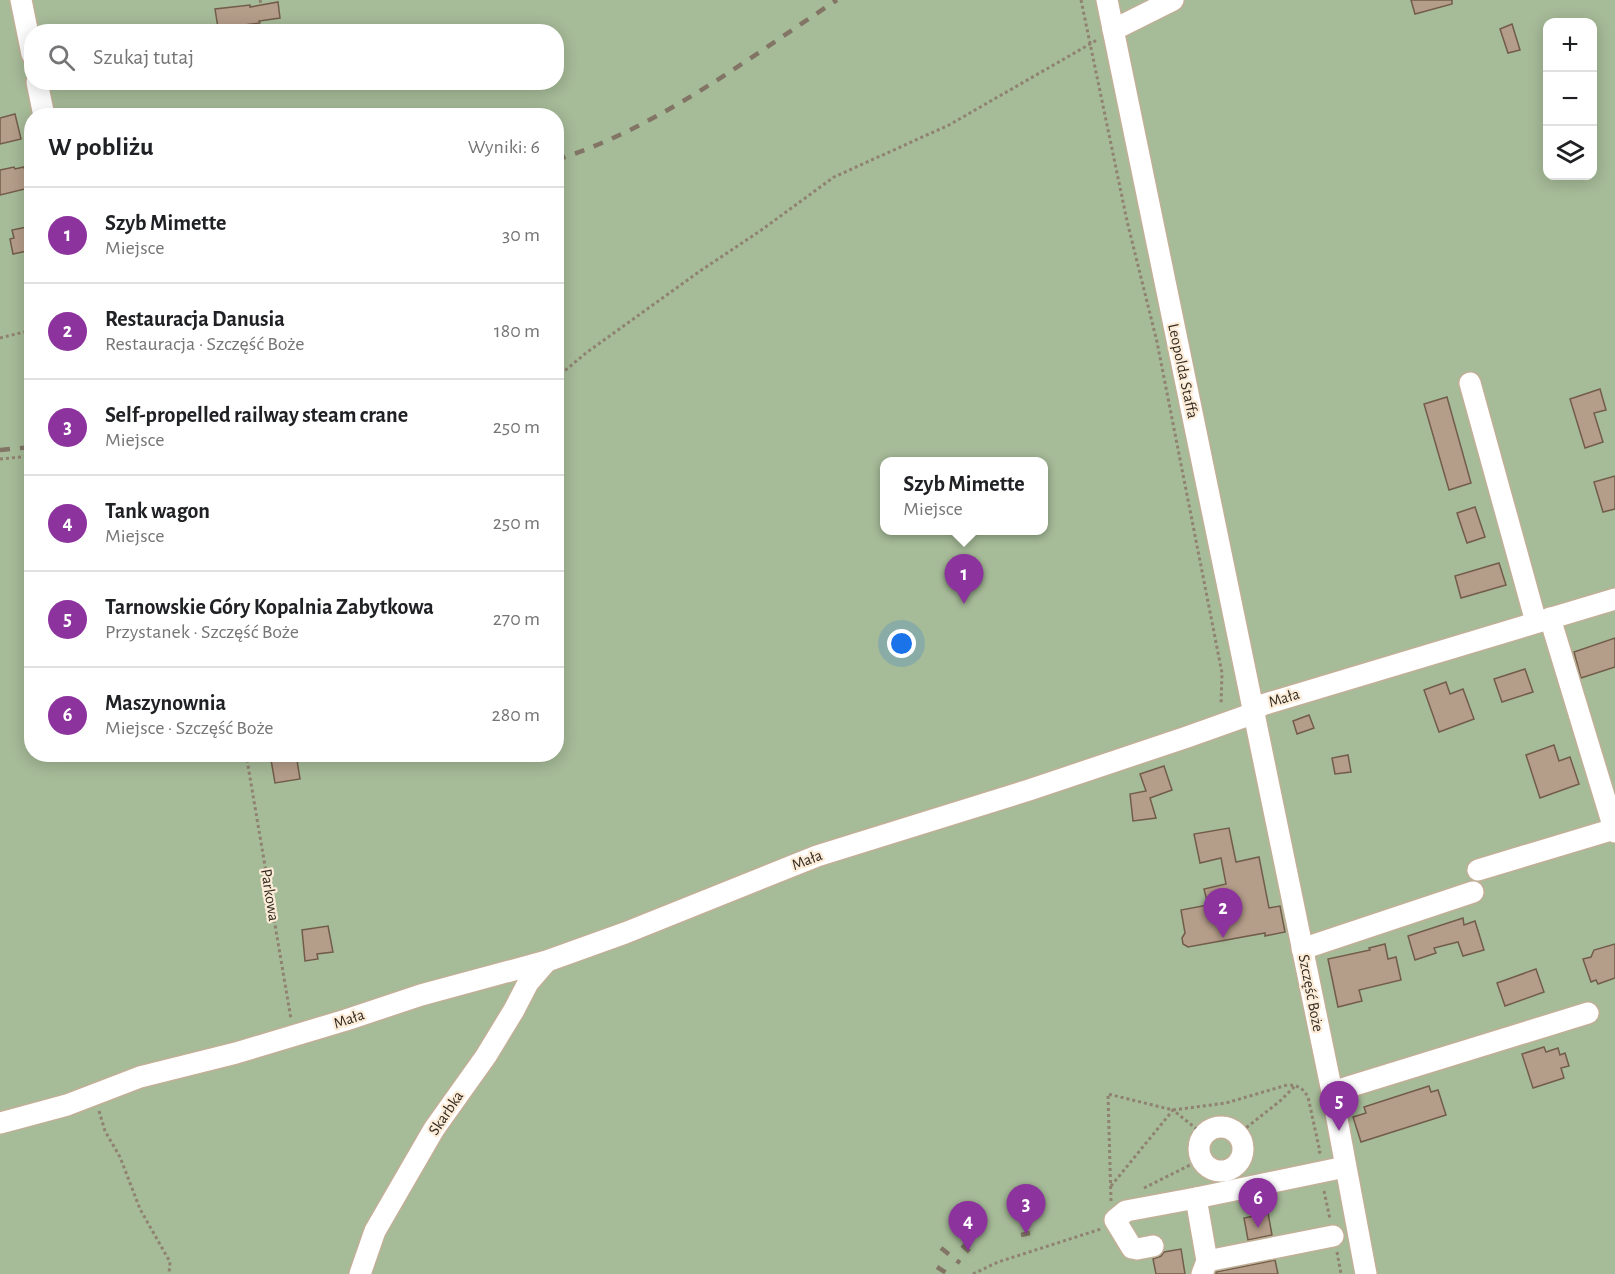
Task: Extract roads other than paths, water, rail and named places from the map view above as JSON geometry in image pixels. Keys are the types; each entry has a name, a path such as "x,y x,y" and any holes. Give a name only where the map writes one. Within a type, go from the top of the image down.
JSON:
{"street":[{"path":"21,0 26,24"},
{"name":"Leopolda Staffa","path":"1107,0 1253,712"},
{"path":"1113,30 1173,0"},
{"path":"39,90 42,108"},
{"path":"1470,383 1543,620 1615,831 1478,870"},
{"name":"Mała","path":"0,1123 94,1095 140,1077 236,1053 421,995 547,961 625,933 817,856 1051,783 1246,716 1262,705 1615,598"},
{"name":"Szczęść Boże","path":"1253,712 1332,1092 1366,1274"},
{"path":"1302,949 1473,892"},
{"name":"Skarbka","path":"360,1274 375,1231 434,1129 486,1056 528,983 547,961"},
{"path":"1332,1092 1588,1013"},
{"path":"1216,1128 1223,1128 1237,1136 1242,1147 1242,1155 1234,1167 1228,1170 1214,1170 1208,1167 1202,1159 1199,1148 1204,1135 1216,1128"},
{"path":"1234,1167 1257,1185"},
{"path":"1153,1246 1132,1248 1115,1220 1126,1211 1345,1167"},
{"path":"1196,1198 1204,1268 1334,1236"}],"railway":[{"path":"564,157 631,129 702,90 837,0"},
{"path":"0,450 24,448"},
{"path":"1021,1235 1030,1233"},
{"path":"962,1245 973,1255"},
{"path":"941,1248 960,1263"},
{"path":"937,1267 948,1274"}],"place":[{"name":"Szyb Mimette","path":"964,604"},
{"name":"Restauracja Danusia","path":"1223,938"},
{"name":"Tarnowskie Góry Kopalnia Zabytkowa","path":"1339,1131"},
{"name":"Maszynownia","path":"1258,1228"},
{"name":"Self-propelled railway steam crane","path":"1026,1234"},
{"name":"Tank wagon","path":"968,1251"}]}
